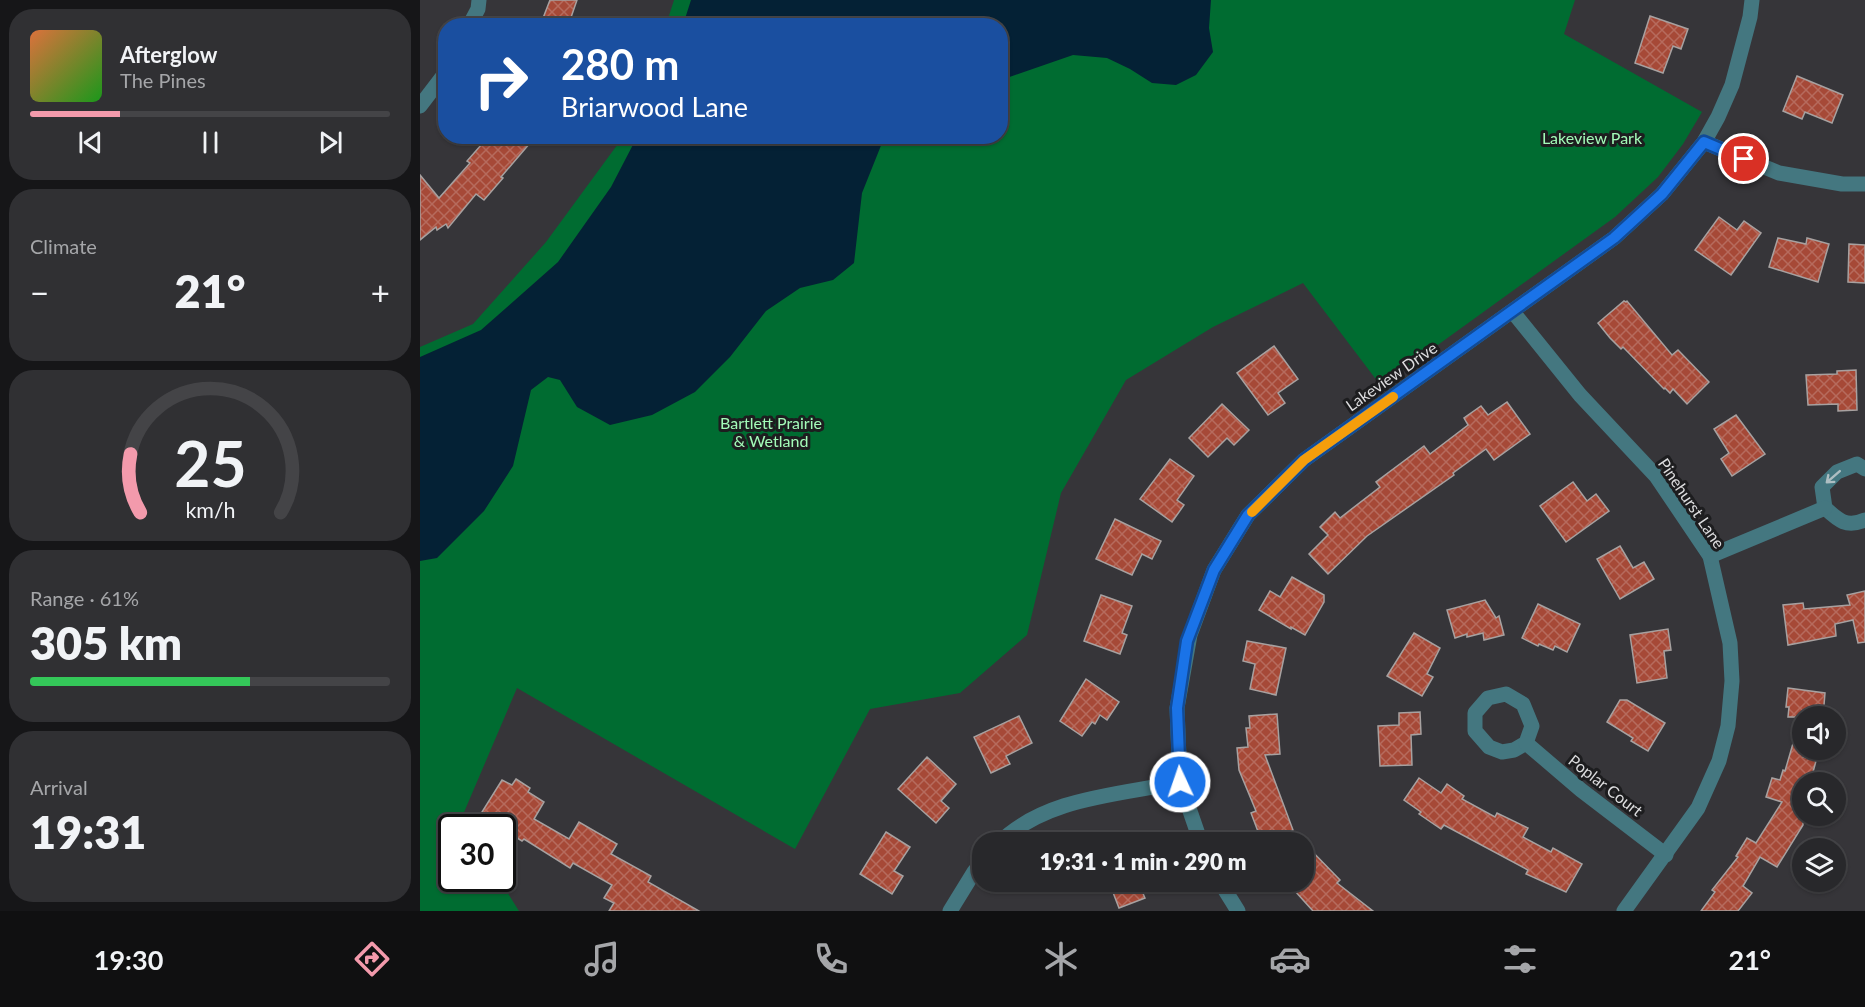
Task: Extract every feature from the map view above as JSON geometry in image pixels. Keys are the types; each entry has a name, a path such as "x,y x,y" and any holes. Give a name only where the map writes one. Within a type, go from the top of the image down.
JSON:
{"street":[{"path":"473,18 479,0"},
{"name":"Lakeview Drive","path":"1197,832 1180,782 1177,708 1187,641 1214,570 1248,515 1304,460 1614,238 1662,194 1704,142 1718,117 1732,85 1750,17 1752,0"},
{"path":"420,106 438,82"},
{"path":"1704,142 1779,173 1842,184 1865,184"},
{"name":"Pinehurst Lane","path":"1513,312 1580,395 1656,476 1710,556 1730,643 1732,681 1728,726 1719,762 1698,808 1624,911"},
{"path":"1865,469 1857,464 1837,472 1822,488 1825,508 1840,521 1857,523 1865,520"},
{"path":"1710,556 1825,508"},
{"name":"Poplar Court","path":"1526,743 1581,790 1666,855"},
{"path":"1012,832 1026,821 1080,801 1180,782"},
{"path":"950,911 972,875"},
{"path":"1226,892 1238,911"}],"green space":[{"name":"Bartlett Prairie & Wetland","path":"674,0 1575,0 1564,34 1702,112 1683,144 1658,177 1615,217 1381,386 1303,283 1213,327 1126,380 1061,493 1027,635 960,693 870,709 795,849 517,688 463,814 438,814 438,892 507,892 519,911 420,911 420,347 473,324 546,242 618,144 1008,144 1008,18 668,18"}],"water":[{"path":"691,0 1211,0 1209,28 1213,52 1196,75 1176,85 1152,83 1107,58 1073,55 1008,78 1008,18 685,18"},
{"path":"633,144 882,144 862,193 854,263 833,280 800,288 766,311 730,357 695,392 652,415 610,425 577,407 560,380 548,377 531,390 513,466 484,511 437,558 420,561 420,357 481,330 558,262 611,187"}],"building":[{"path":"550,0 577,0 571,18 543,18"},
{"path":"1650,16 1688,29 1681,49 1673,46 1663,73 1635,63"},
{"path":"1797,76 1843,95 1832,123 1805,112 1802,119 1783,111"},
{"path":"482,144 529,144 484,200 476,194 448,228 446,224 437,230 436,227 420,240 420,175 439,198 470,163 467,161"},
{"path":"1719,217 1737,230 1744,221 1761,233 1731,275 1695,250"},
{"path":"1778,238 1806,244 1807,238 1829,244 1818,282 1769,267"},
{"path":"1849,244 1865,245 1865,283 1848,282"},
{"path":"1624,301 1627,301 1672,355 1678,350 1709,382 1687,404 1673,389 1670,393 1664,389 1623,347 1621,349 1610,338 1598,323"},
{"path":"1274,346 1298,379 1278,393 1285,403 1268,415 1237,373"},
{"path":"1856,370 1857,410 1838,411 1838,404 1808,405 1806,375 1837,374 1837,371"},
{"path":"1507,402 1530,434 1494,460 1486,449 1453,473 1454,475 1367,536 1328,574 1309,554 1328,535 1320,527 1335,512 1340,518 1380,487 1376,482 1424,446 1430,454 1468,425 1464,418 1481,406 1488,415"},
{"path":"1222,404 1249,430 1234,445 1227,438 1208,457 1189,438"},
{"path":"1736,415 1765,454 1732,476 1721,459 1729,453 1714,429"},
{"path":"1170,459 1194,476 1177,500 1184,505 1172,522 1140,499"},
{"path":"1573,482 1587,501 1596,494 1609,511 1566,542 1540,506"},
{"path":"1115,519 1161,541 1152,559 1142,554 1132,575 1096,559"},
{"path":"1620,546 1633,568 1644,562 1654,579 1620,599 1597,559"},
{"path":"1292,577 1324,595 1324,602 1305,635 1259,610 1270,591 1280,597"},
{"path":"1865,591 1865,642 1858,643 1853,620 1835,624 1836,636 1788,645 1783,605 1803,603 1804,609 1850,605 1847,595"},
{"path":"1101,595 1132,606 1122,633 1127,635 1120,654 1084,641"},
{"path":"1485,600 1496,618 1499,616 1504,635 1484,640 1483,633 1467,637 1467,634 1455,638 1447,610"},
{"path":"1538,604 1580,624 1567,652 1555,646 1553,650 1539,644 1538,646 1522,638"},
{"path":"1668,629 1671,650 1664,651 1667,678 1637,683 1630,635"},
{"path":"1414,633 1440,648 1427,674 1433,677 1422,696 1387,676"},
{"path":"1247,641 1286,648 1276,695 1250,689 1255,664 1243,661"},
{"path":"1086,679 1119,702 1107,720 1100,715 1095,724 1092,722 1082,736 1060,721"},
{"path":"1788,688 1825,693 1824,706 1792,706 1792,717 1788,717 1789,707 1786,707"},
{"path":"1620,700 1627,700 1665,723 1648,751 1631,741 1633,738 1607,722"},
{"path":"1420,712 1421,734 1411,735 1412,765 1380,766 1378,726 1399,725 1399,713"},
{"path":"1277,714 1280,754 1265,755 1293,830 1288,832 1258,832 1251,813 1256,811 1239,770 1237,748 1248,747 1246,728 1250,728 1249,716"},
{"path":"1019,716 1032,743 1006,756 1010,764 991,773 974,737"},
{"path":"1792,747 1792,760 1816,761 1813,772 1792,772 1792,826 1802,826 1795,838 1792,838 1792,843 1777,867 1760,857 1743,886 1752,893 1738,911 1701,911 1715,892 1712,890 1738,857 1736,856 1747,838 1756,843 1782,802 1766,797 1772,778 1780,780 1783,770 1785,771"},
{"path":"927,757 956,784 941,801 949,808 936,823 898,789"},
{"path":"1419,778 1441,793 1447,784 1464,796 1462,799 1495,817 1497,813 1528,828 1523,837 1551,852 1553,848 1582,864 1566,892 1526,874 1528,870 1444,825 1441,829 1419,814 1421,812 1404,800"},
{"path":"516,779 530,788 528,792 544,802 534,819 569,839 579,822 617,844 611,854 651,876 648,882 699,911 609,911 614,903 604,898 612,885 573,863 570,868 524,839 522,841 516,837 516,814 485,814 482,812 502,780 512,785"},
{"path":"886,832 910,847 894,871 903,876 892,894 860,874"},
{"path":"1314,853 1340,880 1337,883 1373,911 1313,911 1296,892 1314,892"},
{"path":"1113,892 1142,892 1145,898 1119,908"}],"slow traffic":[{"path":"1252,512 1304,460 1393,397"}],"route":[{"path":"1180,782 1177,708 1187,641 1214,570 1248,515 1304,460 1614,238 1662,194 1704,142 1744,159"}],"park label":[{"name":"Lakeview Park","path":"1592,137"}]}
